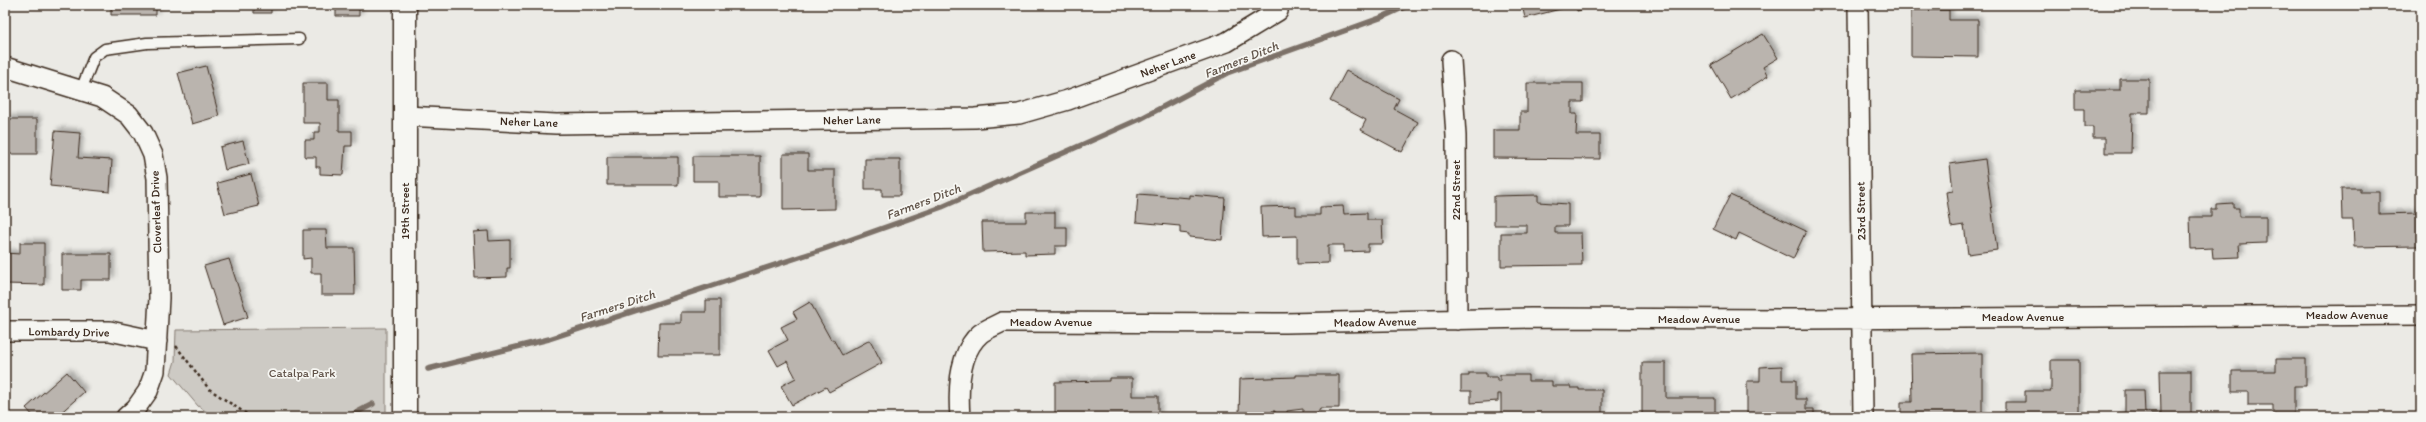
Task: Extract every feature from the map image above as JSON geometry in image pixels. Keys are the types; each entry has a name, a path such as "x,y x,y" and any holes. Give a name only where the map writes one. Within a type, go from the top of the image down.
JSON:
{"street":[{"name":"19th Street","path":"405,5 405,417"},
{"name":"23rd Street","path":"1858,5 1863,417"},
{"name":"Neher Lane","path":"406,116 556,124 975,118 1019,114 1068,100 1227,42 1278,11"},
{"name":"22nd Street","path":"1451,60 1456,136 1457,320"},
{"name":"Cloverleaf Drive","path":"5,67 102,97 128,114 144,133 153,155 157,178 159,298 155,371 148,391 136,408 126,417"},
{"name":"Meadow Avenue","path":"960,417 959,402 964,359 972,343 981,334 1002,322 1285,324 1457,320 2421,315"},
{"name":"Lombardy Drive","path":"5,331 110,331 157,341"}],"lane":[{"path":"81,90 94,57 105,49 147,43 299,39"}],"path":[{"path":"157,341 172,343 209,389 251,417"}],"green space":[{"name":"Catalpa Park","path":"386,328 386,417 214,417 198,406 171,374 175,361 176,330"}],"building":[{"path":"111,5 156,5 156,15 111,15"},
{"path":"254,5 271,5 271,13 254,13"},
{"path":"336,5 359,5 359,16 336,16"},
{"path":"1522,5 1576,5 1525,18"},
{"path":"1576,5 1600,5 1577,11"},
{"path":"1911,10 1949,10 1949,20 1978,20 1978,57 1911,56"},
{"path":"1763,34 1778,58 1763,67 1768,76 1731,99 1711,65"},
{"path":"206,66 219,116 192,124 178,73"},
{"path":"1346,71 1399,99 1394,109 1418,122 1402,152 1361,130 1366,120 1330,101"},
{"path":"2120,79 2149,79 2149,113 2132,113 2131,153 2105,153 2105,138 2093,138 2093,127 2084,127 2084,109 2075,109 2075,90 2120,90"},
{"path":"303,83 328,83 328,100 339,100 339,131 352,131 352,146 345,146 343,175 320,174 320,167 316,167 316,157 305,157 305,140 314,140 314,132 320,132 320,123 303,123"},
{"path":"1527,83 1583,83 1583,102 1572,102 1572,114 1577,114 1576,135 1600,135 1600,159 1493,158 1493,130 1520,130 1520,112 1527,112"},
{"path":"5,119 37,119 37,154 5,154"},
{"path":"55,131 80,133 78,158 112,160 110,192 50,186"},
{"path":"243,141 249,164 225,170 220,147"},
{"path":"783,154 808,154 808,170 835,170 835,209 783,210"},
{"path":"693,156 760,156 760,197 719,197 719,181 693,181"},
{"path":"607,157 678,157 678,185 607,185"},
{"path":"865,159 900,159 900,196 882,196 882,189 865,189"},
{"path":"1985,159 1997,250 1968,254 1964,225 1951,227 1946,192 1953,191 1950,164"},
{"path":"251,174 259,206 225,214 217,183"},
{"path":"2341,188 2360,188 2360,192 2379,192 2379,214 2419,213 2419,246 2354,247 2353,220 2342,220"},
{"path":"1138,194 1190,198 1190,195 1225,198 1222,240 1189,237 1189,234 1180,233 1180,226 1136,222"},
{"path":"1538,195 1538,202 1568,204 1568,226 1555,226 1555,233 1581,233 1582,265 1501,266 1501,233 1527,233 1527,225 1494,225 1494,196"},
{"path":"1730,195 1806,231 1793,259 1739,233 1736,240 1713,229"},
{"path":"2233,203 2233,208 2239,208 2239,217 2266,217 2266,243 2239,244 2240,257 2213,258 2212,248 2191,249 2190,217 2211,217 2211,209 2216,209 2216,204"},
{"path":"1296,206 1296,215 1320,215 1320,207 1343,206 1344,214 1367,213 1367,220 1382,220 1383,244 1368,244 1368,251 1344,252 1344,245 1328,245 1328,263 1297,264 1297,236 1262,237 1261,207"},
{"path":"1026,212 1055,212 1055,227 1067,227 1067,246 1055,246 1055,254 1025,255 1025,251 983,252 982,222 1026,222"},
{"path":"303,230 326,230 327,248 354,248 355,295 321,295 321,273 311,273 311,258 303,259"},
{"path":"488,231 489,241 510,240 510,268 507,268 507,277 475,278 473,232"},
{"path":"20,243 44,243 44,285 5,284 5,253 20,254"},
{"path":"62,254 111,254 111,280 81,280 81,290 62,290"},
{"path":"229,259 248,317 223,325 204,266"},
{"path":"706,300 720,300 720,355 658,355 659,323 681,323 681,312 706,312"},
{"path":"810,302 831,340 833,339 842,355 870,340 882,363 829,392 826,387 792,405 781,386 796,378 787,361 778,366 769,350 788,340 781,327 797,319 793,312"},
{"path":"1982,353 1982,417 1901,417 1901,402 1912,402 1911,354"},
{"path":"2276,359 2306,359 2306,386 2294,386 2294,415 2273,415 2273,405 2248,405 2248,392 2232,392 2232,371 2276,371"},
{"path":"2051,360 2079,360 2079,417 2005,417 2005,402 2025,402 2025,391 2051,391"},
{"path":"1642,363 1666,363 1666,398 1715,398 1715,417 1642,417"},
{"path":"1782,366 1782,380 1796,380 1796,399 1806,399 1806,409 1814,409 1814,417 1747,417 1747,381 1760,381 1760,367"},
{"path":"2160,371 2191,371 2191,417 2119,417 2119,413 2125,413 2125,390 2144,390 2145,413 2161,413"},
{"path":"67,372 84,392 56,417 34,417 26,408"},
{"path":"1469,373 1486,373 1486,377 1497,377 1497,381 1500,381 1500,375 1528,375 1528,381 1552,381 1552,386 1571,386 1571,388 1579,388 1579,390 1602,390 1602,417 1501,416 1501,394 1498,394 1498,401 1471,403 1471,391 1461,391 1461,376 1469,376"},
{"path":"1296,375 1339,375 1339,408 1320,408 1315,417 1308,417 1303,412 1303,409 1287,411 1287,416 1275,416 1275,411 1272,411 1272,417 1239,415 1240,379 1296,377"},
{"path":"1109,378 1132,378 1132,396 1158,396 1158,417 1055,417 1055,382 1109,381"}],"waterway":[{"name":"Farmers Ditch","path":"428,369 549,339 827,248 942,207 1140,119 1227,73 1380,18 1409,5"},
{"name":"Farmers Ditch","path":"348,417 373,404"}]}
